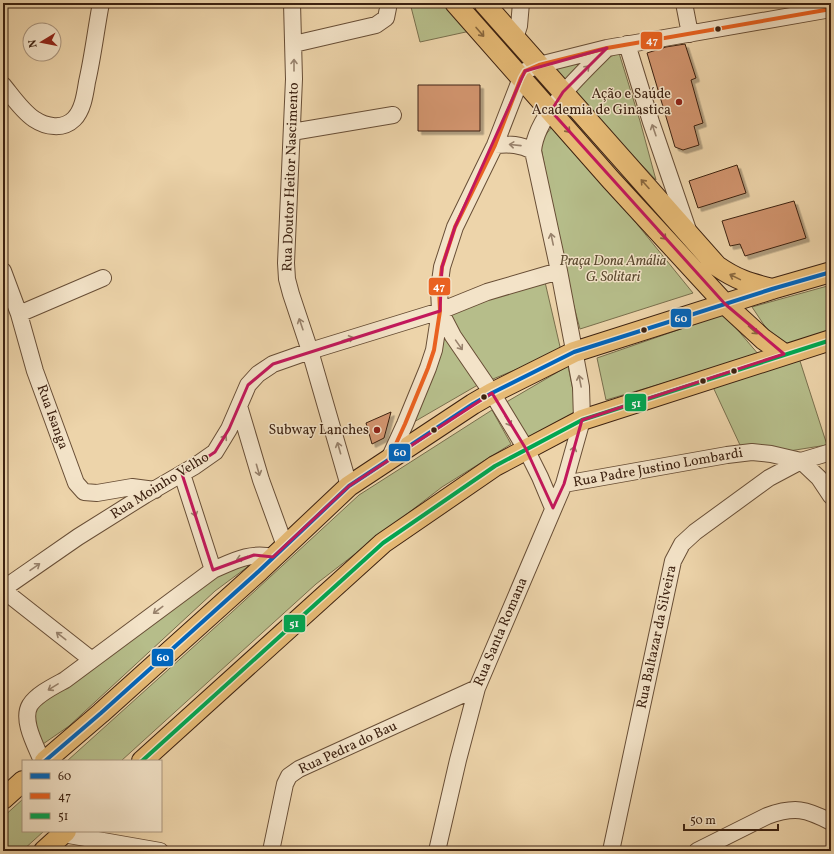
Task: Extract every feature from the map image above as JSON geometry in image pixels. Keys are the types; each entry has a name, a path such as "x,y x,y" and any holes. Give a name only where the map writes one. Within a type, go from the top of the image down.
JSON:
{"main road":[{"path":"455,3 611,180 725,304 763,339 784,354"},
{"path":"484,3 717,266 732,276 772,289"},
{"path":"45,760 118,698 279,552 349,486 388,459 492,393 574,352 772,289 831,272"},
{"path":"143,760 383,543 495,466 582,420 831,340"},
{"path":"3,799 22,782"},
{"path":"44,851 64,833"}],"street":[{"path":"3,85 34,119 47,126 57,127 74,119 83,103 101,3"},
{"name":"Rua Doutor Heitor Nascimento","path":"292,3 294,44 292,132 286,263 287,279 310,351 349,486"},
{"path":"294,44 376,24 386,18 388,8 387,3"},
{"path":"515,38 519,26 521,3"},
{"path":"684,3 690,34"},
{"path":"388,459 405,424 434,350 440,311 439,289 442,267 455,227 495,145 525,71 539,65 607,48 690,34 801,9 831,9"},
{"path":"627,44 651,122 689,233"},
{"path":"495,145 516,144 533,151 537,132 563,92 607,48"},
{"path":"292,132 393,115"},
{"name":"Rua Santa Romana","path":"437,851 458,760 477,688 564,484 582,420 581,387 559,271 533,151"},
{"name":"Rua Isanga","path":"3,271 19,314 35,371 76,483 84,492 97,493 132,487 155,490"},
{"name":"Rua Moinho Velho","path":"3,590 78,537 195,466 214,452 229,429 248,386 258,374 273,364 440,311 487,292 559,271"},
{"path":"19,314 103,278"},
{"path":"440,311 453,336 492,393 526,449 553,508"},
{"path":"44,760 28,722 27,712 30,704 40,695 65,680 213,570 243,557 259,556 279,552 261,480 239,406"},
{"name":"Rua Padre Justino Lombardi","path":"564,484 727,455 752,452 771,454 801,461"},
{"name":"Rua Baltazar da Silveira","path":"611,851 673,561 682,544 695,532 769,478 801,461 831,452"},
{"path":"801,461 819,478 831,496"},
{"path":"182,474 213,570"},
{"path":"3,590 92,660"},
{"name":"Rua Pedra do Bau","path":"271,851 285,784 289,776 477,688"},
{"path":"697,851 767,816 790,809 813,812 831,822"},
{"path":"64,833 160,851"}],"highlighted area":[{"path":"607,48 563,92 551,111 725,304 784,354 582,420 564,484 553,508 526,449 492,393 349,486 273,557 254,555 213,570 182,474 215,452 229,429 248,385 273,364 440,311 442,267 455,227 525,71"}],"green space":[{"path":"410,3 451,3 475,30 420,42"},
{"path":"619,53 656,180 573,92 598,62"},
{"path":"593,56 563,87 549,66"},
{"name":"Praça Dona Amália G. Solitari","path":"555,123 693,293 580,329 564,269 540,142"},
{"path":"545,282 561,351 476,386 407,426 435,360 455,307"},
{"path":"831,285 831,333 780,349 752,307"},
{"path":"724,314 759,355 606,400 597,358"},
{"path":"799,358 827,445 789,451 740,445 713,387"},
{"path":"568,366 578,414 523,442 503,404"},
{"path":"492,410 511,444 442,487 316,584 122,760 68,760 231,613 359,495"},
{"path":"255,559 246,568 215,591 69,726 43,744 29,713 213,574"},
{"path":"22,800 22,832 43,832 22,851 3,851 3,817"}],"building":[{"name":"Ação e Saúde Academia de Ginastica","path":"685,44 696,78 691,80 703,123 694,126 699,145 683,150 675,147 647,53 666,47"},
{"path":"418,85 480,85 480,131 418,131"},
{"path":"737,165 746,193 698,208 689,181"},
{"path":"794,201 806,238 745,256 740,244 730,246 722,221"},
{"name":"Subway Lanches","path":"391,412 384,438 372,444 366,423"}],"transit line":[{"name":"47","path":"389,459 405,424 434,350 440,311 439,289 442,267 455,227 495,145 525,71 539,65 607,48 831,9"},
{"name":"60","path":"46,760 101,713 259,571 349,486 473,404 574,352 772,289 831,272"},
{"name":"51","path":"143,760 383,543 495,466 582,420 831,340"}],"place":[{"name":"Ação e Saúde Academia de Ginastica","path":"679,102"},
{"name":"Subway Lanches","path":"377,430"}]}
